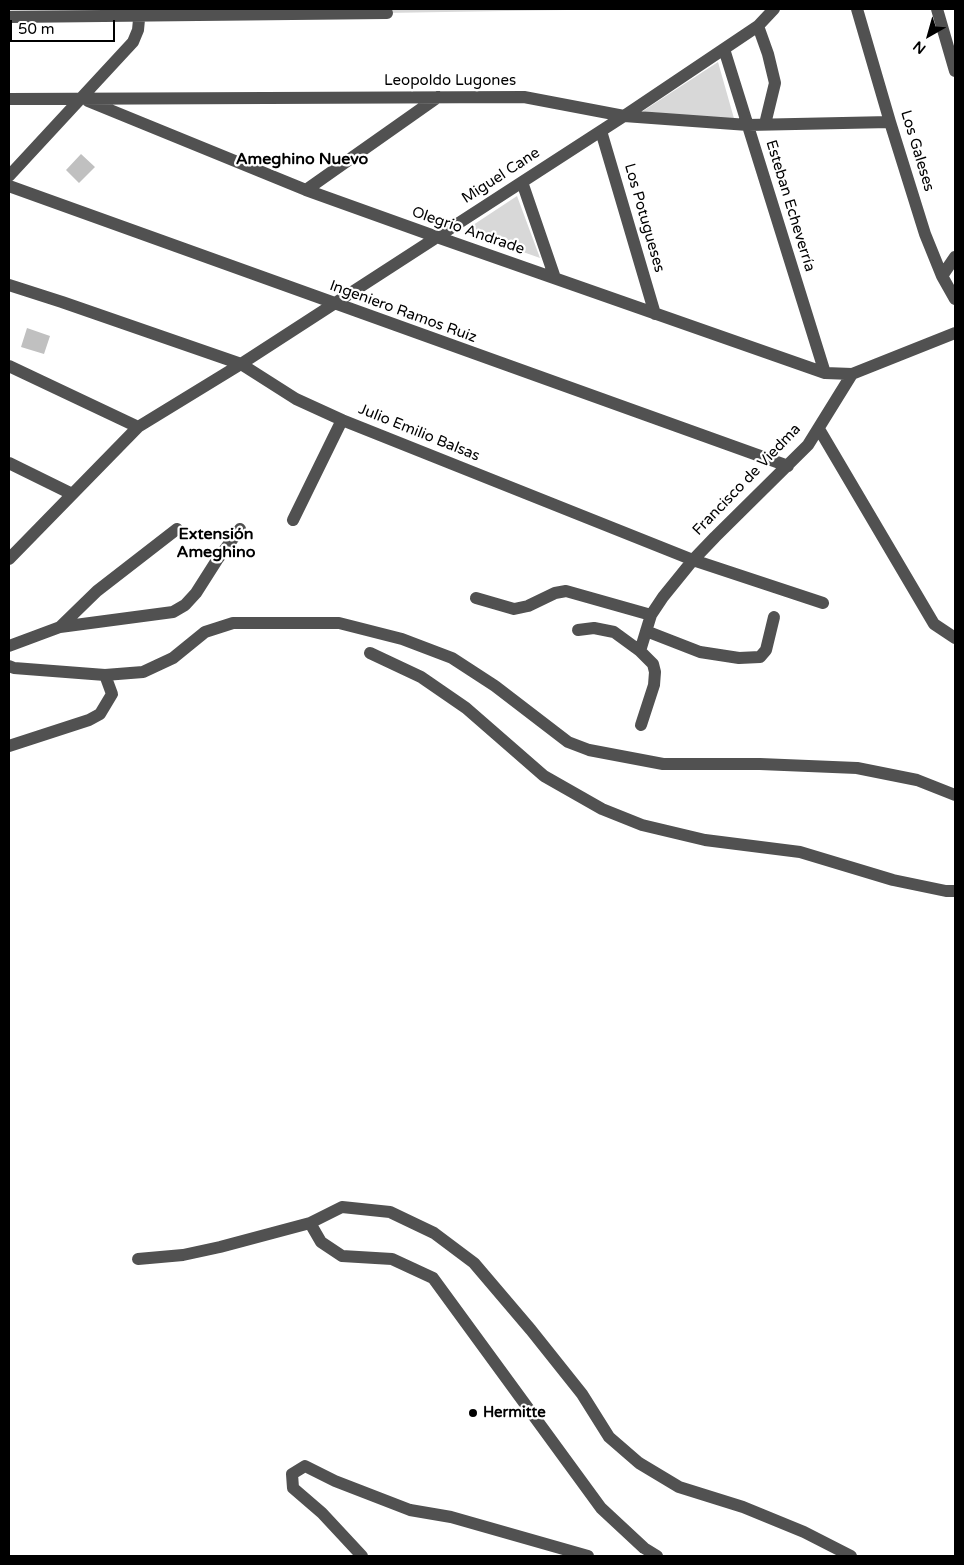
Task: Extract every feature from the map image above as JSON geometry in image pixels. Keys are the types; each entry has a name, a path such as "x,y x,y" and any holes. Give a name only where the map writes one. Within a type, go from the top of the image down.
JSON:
{"street":[{"name":"Miguel Cane","path":"9,559 138,427 241,364 624,116 758,26 774,9"},
{"name":"Los Galeses","path":"858,9 890,122 925,234 942,276 955,299"},
{"path":"937,9 955,71"},
{"path":"9,176 133,42 138,30 140,13"},
{"path":"9,17 140,13 387,13"},
{"path":"758,26 768,54 775,83 765,124"},
{"name":"Esteban Echeverría","path":"724,49 825,373"},
{"path":"306,190 438,97"},
{"name":"Leopoldo Lugones","path":"9,99 524,97 624,116 748,125 890,122"},
{"name":"Olegrio Andrade","path":"80,98 306,190 437,237 825,373 852,374"},
{"name":"Los Potugueses","path":"601,131 655,314"},
{"path":"522,182 555,278"},
{"name":"Ingeniero Ramos Ruiz","path":"9,186 788,466"},
{"path":"942,276 955,258"},
{"name":"Julio Emilio Balsas","path":"9,285 241,364 296,399 342,420 693,560 823,603"},
{"path":"852,374 955,333"},
{"path":"9,366 138,427"},
{"name":"Francisco de Viedma","path":"640,651 651,615 693,560 808,445 852,374"},
{"path":"293,520 342,420"},
{"path":"819,429 934,624 954,638"},
{"path":"9,462 72,494"},
{"path":"60,627 97,592 177,529"},
{"path":"9,646 60,627 173,612 185,605 196,593 240,529"},
{"path":"476,598 514,609 528,606 556,593 566,591 651,615"},
{"path":"646,631 700,652 739,658 760,658 766,650 774,616"},
{"path":"9,666 14,668 105,675 143,672 172,658 206,632 233,623 339,623 402,639 452,658 495,686 568,742 590,750 663,764 760,764 857,768 917,780 955,795"},
{"path":"578,630 594,628 614,632 640,651 652,664 655,672 654,685 641,725"},
{"path":"370,653 422,677 466,708 544,776 602,809 642,825 705,840 800,852 893,880 946,891 955,891"},
{"path":"9,746 90,720 100,714 112,694 105,675"},
{"path":"138,1259 184,1255 220,1247 310,1223 342,1207 390,1212 434,1233 474,1263 576,1387 610,1436 639,1463 679,1487 742,1507 804,1532 851,1556"},
{"path":"310,1223 321,1242 342,1256 392,1259 433,1278 601,1508 644,1548 657,1556"},
{"path":"362,1556 322,1513 293,1488 292,1474 305,1466 335,1481 410,1510 450,1517 588,1556"}],"shaded area":[{"path":"9,9 628,9 140,17 9,17"},
{"path":"718,62 735,122 643,111"},
{"path":"517,196 540,258 464,231"}],"building":[{"path":"81,154 95,167 79,183 66,170"},
{"path":"27,328 50,336 44,354 21,347"}],"place":[{"name":"Hermitte","path":"473,1413"}],"district":[{"name":"Ameghino Nuevo","path":"302,160"},
{"name":"Extensión Ameghino","path":"216,544"}]}
